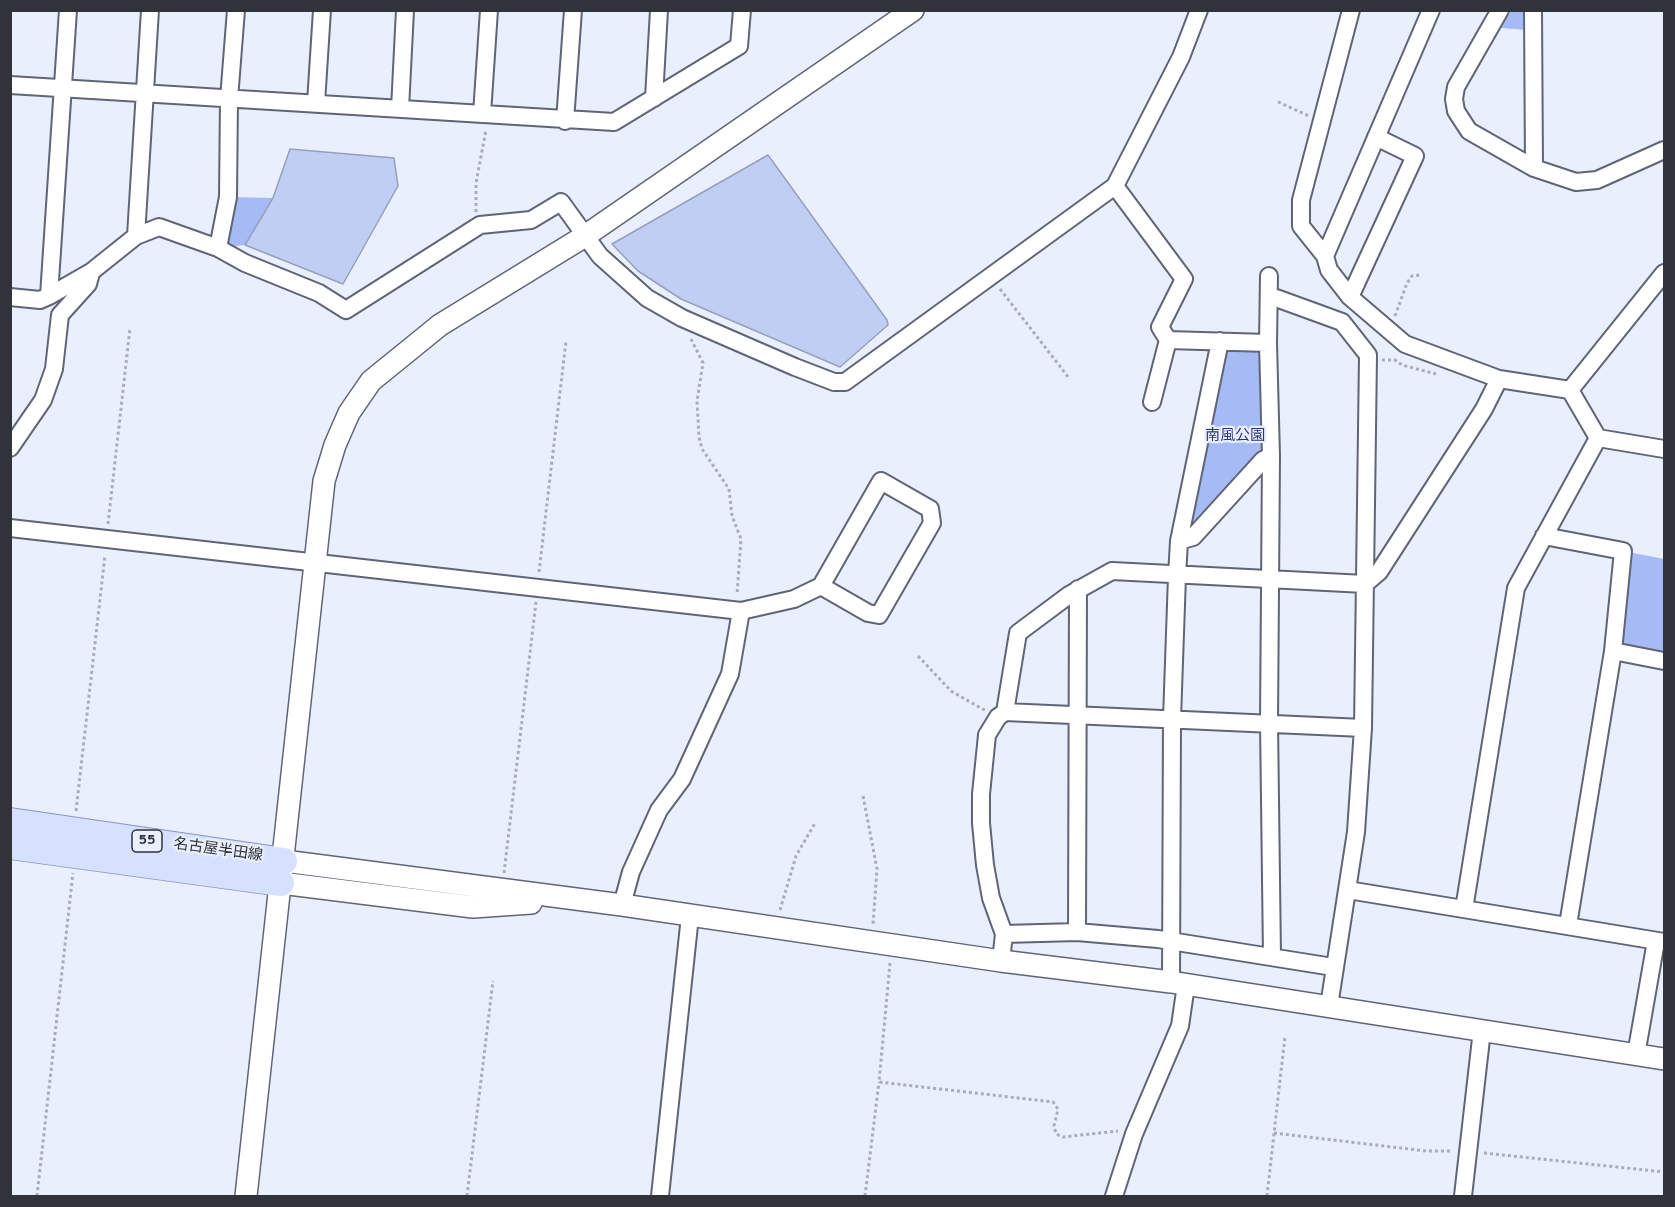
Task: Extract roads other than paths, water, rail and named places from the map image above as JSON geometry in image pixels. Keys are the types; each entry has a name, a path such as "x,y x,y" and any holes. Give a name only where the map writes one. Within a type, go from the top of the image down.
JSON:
{"main road":[{"name":"名古屋半田線","path":"10,821 74,842 282,872"},
{"name":"名古屋半田線","path":"10,846 74,842"}],"street":[{"path":"49,296 68,10"},
{"path":"136,236 150,10"},
{"path":"218,248 228,197 229,99 236,10"},
{"path":"316,103 322,10"},
{"path":"400,109 405,10"},
{"path":"485,114 489,10"},
{"path":"566,121 573,10"},
{"path":"654,98 659,10"},
{"path":"10,85 62,90 316,103 566,121 614,122 739,46 742,10"},
{"path":"246,1197 324,481 335,445 349,414 370,381 440,325 585,236 914,10"},
{"path":"10,297 40,300 49,296 91,272 136,236 159,226 218,248 245,263 319,293 346,310 480,225 531,220 561,202 600,256 624,280 647,298 682,318 834,382 845,382 1115,186 1181,57 1199,10"},
{"path":"1351,10 1319,122 1301,200 1300,226 1324,256 1329,270 1350,297 1405,344 1499,379 1570,390"},
{"path":"1324,256 1431,10"},
{"path":"1500,10 1456,87 1454,99 1456,111 1461,121 1478,138 1534,168 1557,178 1576,182 1597,180 1665,150"},
{"path":"1533,10 1534,168"},
{"path":"1350,297 1415,156 1376,137"},
{"path":"1115,186 1184,279 1160,327 1168,340 1152,402"},
{"path":"10,448 43,400 54,369 60,315 88,284 91,272"},
{"path":"1570,390 1665,273"},
{"path":"1269,276 1271,456 1269,722 1272,957"},
{"path":"1269,298 1276,298 1342,322 1368,355 1363,565 1365,584 1363,728 1356,832 1329,1005"},
{"path":"1168,340 1268,343"},
{"path":"1114,1197 1134,1134 1180,1026 1179,983 1170,933 1172,719 1179,541 1220,341"},
{"path":"1001,961 1004,934 991,898 981,823 987,735 1001,714 1018,633 1078,589 1112,571 1271,581 1365,584 1379,572 1484,409 1499,379"},
{"path":"1570,390 1598,438"},
{"path":"1598,438 1665,449"},
{"path":"1464,909 1516,588 1598,438"},
{"path":"1179,541 1193,537 1263,460 1271,456"},
{"path":"10,528 741,611 794,599 821,586 881,481 930,509 932,523 879,615 868,613 821,586"},
{"path":"1544,536 1623,551 1613,651 1568,925"},
{"path":"1077,932 1078,589"},
{"path":"614,904 631,872 658,810 682,780 730,674 741,611"},
{"path":"1613,651 1665,661"},
{"path":"1001,714 1269,722 1363,728"},
{"path":"282,872 502,890 614,904 1001,961 1179,983 1329,1005 1665,1059"},
{"path":"282,872 473,907 534,903 614,904"},
{"path":"1348,890 1660,941 1636,1054"},
{"path":"660,1197 690,916"},
{"path":"1004,934 1077,932 1173,942 1334,967"},
{"path":"1463,1197 1482,1030"}],"park label":[{"name":"南風公園","path":"1235,437"}]}
